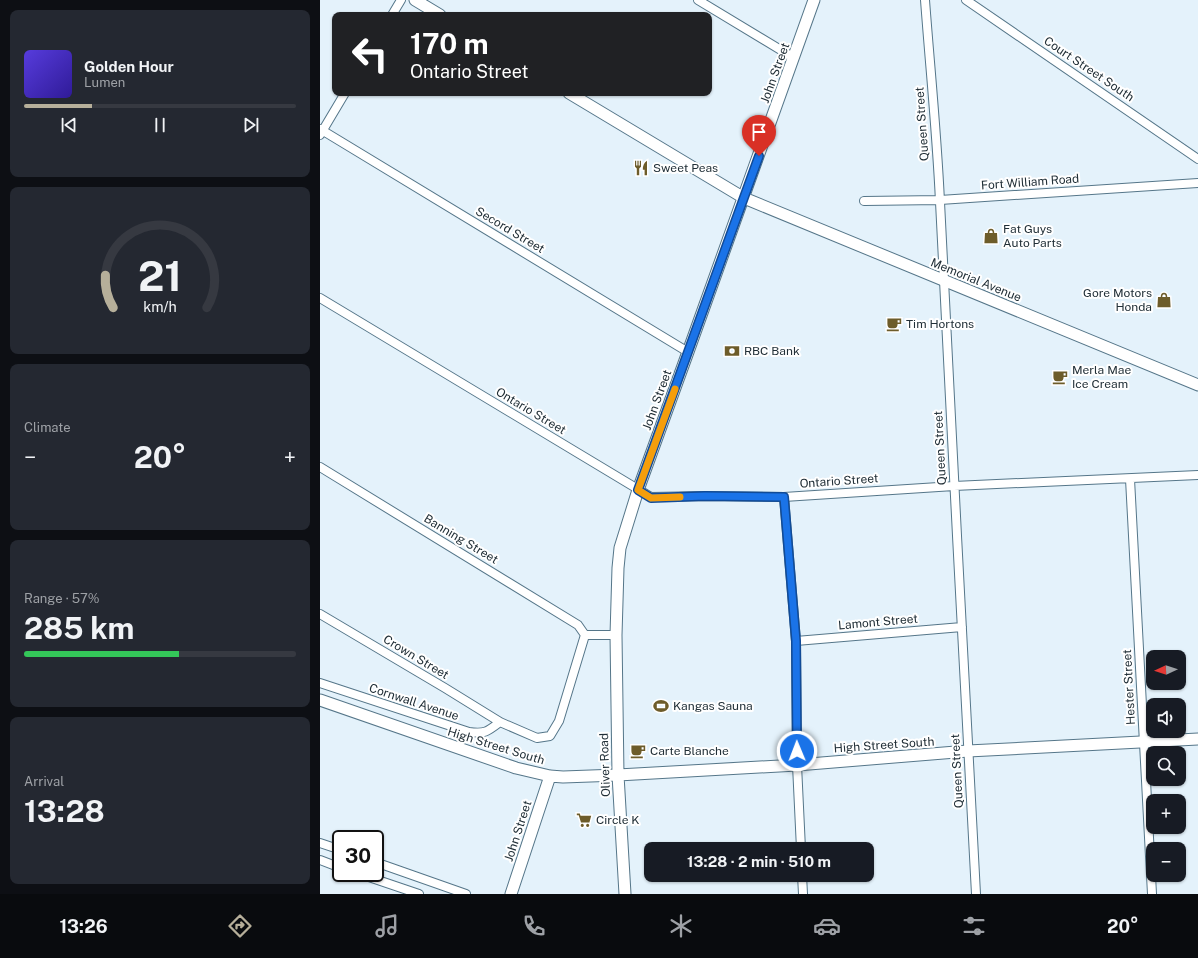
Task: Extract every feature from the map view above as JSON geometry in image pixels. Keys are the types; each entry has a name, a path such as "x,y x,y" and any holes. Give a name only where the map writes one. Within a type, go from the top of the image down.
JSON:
{"main road":[{"path":"415,0 435,12"},
{"name":"John Street","path":"616,635 620,548 638,490 814,0"},
{"name":"Memorial Avenue","path":"574,96 744,198 1198,385"},
{"name":"Oliver Road","path":"616,635 618,776 626,894"},
{"name":"High Street South","path":"320,700 516,768 550,776 563,777 618,776 797,765 968,751 1198,739"},
{"name":"John Street","path":"511,894 550,776"}],"street":[{"path":"394,12 401,0"},
{"path":"698,0 794,58"},
{"name":"Queen Street","path":"925,0 940,200 943,281 976,894"},
{"name":"Court Street South","path":"966,0 1198,159"},
{"path":"321,132 343,96"},
{"name":"Secord Street","path":"321,132 688,352"},
{"name":"Fort William Road","path":"864,200 940,200 1198,182"},
{"name":"Ontario Street","path":"320,298 651,498 705,496 784,497 954,486 1198,476"},
{"name":"Banning Street","path":"320,467 578,625 585,635"},
{"name":"Hester Street","path":"1130,479 1152,894"},
{"path":"784,497 796,641 797,765 801,842"},
{"name":"Crown Street","path":"320,614 500,722"},
{"name":"Lamont Street","path":"796,641 962,627"},
{"path":"500,722 537,738 550,736 559,720 585,635 616,635"},
{"name":"Cornwall Avenue","path":"320,683 468,732 486,732 500,722"},
{"path":"320,843 332,847"},
{"path":"320,860 332,865"},
{"path":"384,865 466,894"},
{"path":"384,882 419,894"},
{"path":"802,882 803,894"}],"slow traffic":[{"path":"675,389 638,490 651,498 680,497"}],"place":[{"name":"Sweet Peas","path":"641,168"},
{"name":"Fat Guys Auto Parts","path":"991,236"},
{"name":"Gore Motors Honda","path":"1164,300"},
{"name":"Tim Hortons","path":"894,324"},
{"name":"RBC Bank","path":"732,351"},
{"name":"Merla Mae Ice Cream","path":"1060,377"},
{"name":"Kangas Sauna","path":"661,706"},
{"name":"Carte Blanche","path":"638,751"},
{"name":"Circle K","path":"584,820"}],"route":[{"path":"759,156 638,490 651,498 705,496 784,497 796,641 797,751"}]}
